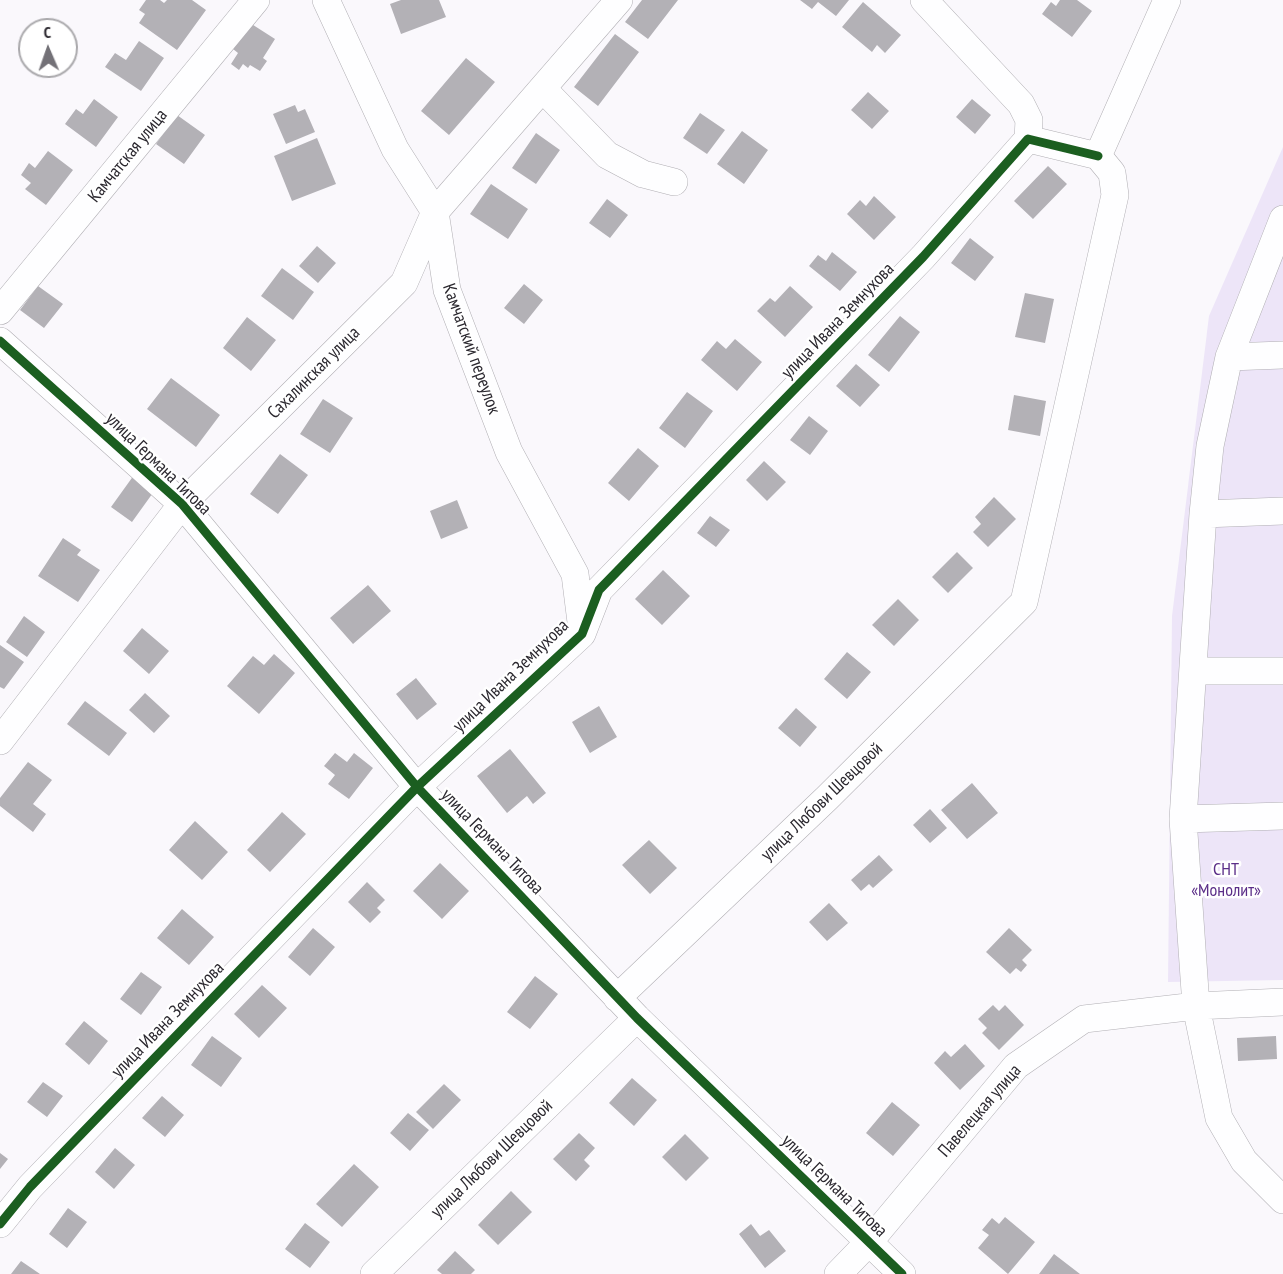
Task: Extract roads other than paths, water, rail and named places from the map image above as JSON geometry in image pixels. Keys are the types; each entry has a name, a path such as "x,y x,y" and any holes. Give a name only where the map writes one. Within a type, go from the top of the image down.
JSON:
{"street":[{"name":"Камчатская улица","path":"0,311 256,0"},
{"name":"Камчатский переулок","path":"326,0 395,149 435,212 447,290 509,452 575,574 582,634"},
{"name":"Сахалинская улица","path":"0,741 182,504 404,283 435,212 619,0"},
{"path":"924,0 1021,104 1029,120 1028,139 1098,156 1167,0"},
{"path":"543,89 607,155 644,174 674,182"},
{"name":"улица Ивана Земнухова","path":"0,1224 30,1187 417,787 582,634 599,590 923,257 1028,139"},
{"name":"улица Любови Шевцовой","path":"617,998 827,798 1024,602 1115,195 1112,173 1098,156"},
{"path":"1283,219 1229,357 1210,446 1203,514 1183,819 1196,1006 1219,1118 1244,1161 1283,1200"},
{"name":"улица Германа Титова","path":"0,341 182,504 417,787 617,998 902,1274"},
{"path":"1229,357 1283,356"},
{"path":"1203,514 1283,511"},
{"path":"1193,671 1283,672"},
{"path":"1183,819 1283,816"},
{"name":"Павелецкая улица","path":"838,1274 869,1242 1016,1066 1084,1019 1196,1006 1283,1002"},
{"name":"улица Любови Шевцовой","path":"374,1274 637,1018"}],"park label":[{"name":"СНТ «Монолит»","path":"1226,880"}]}
